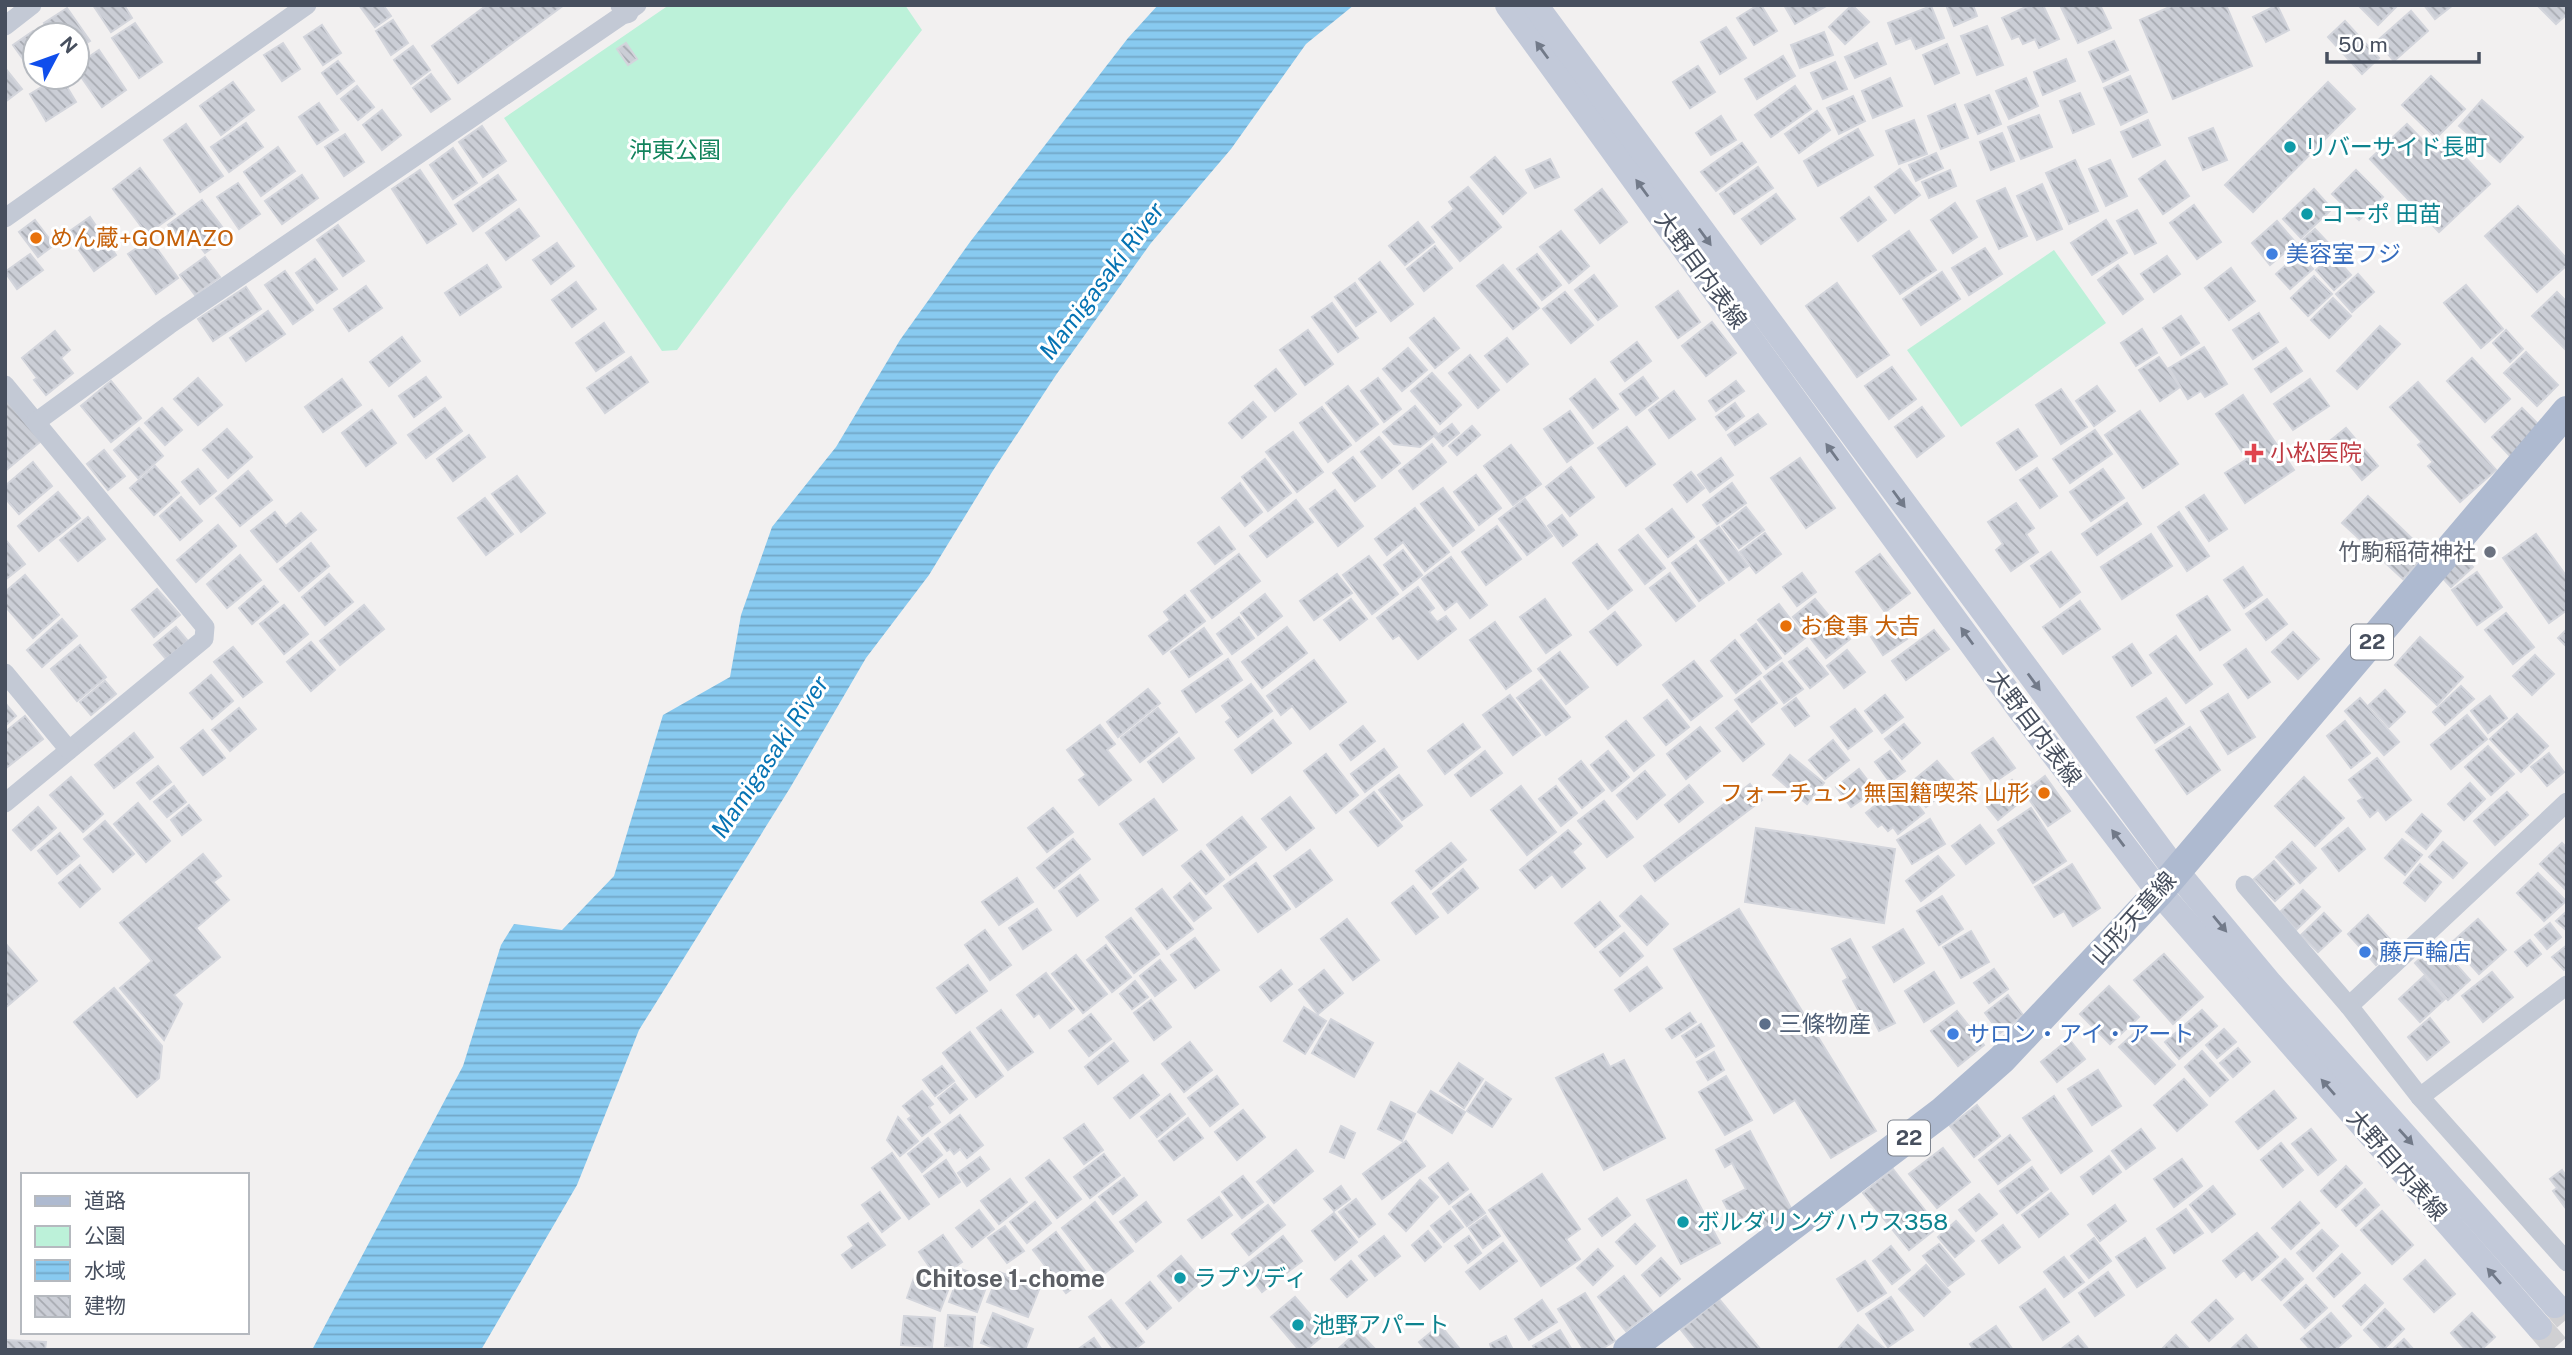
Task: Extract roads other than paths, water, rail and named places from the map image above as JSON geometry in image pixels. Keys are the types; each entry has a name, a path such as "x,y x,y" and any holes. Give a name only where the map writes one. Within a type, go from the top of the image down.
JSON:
{"main road":[{"path":"1508,5 1584,89"},
{"path":"1535,5 1584,89"},
{"name":"大野目内表線","path":"1584,89 1877,514 2168,882 2539,1327"},
{"name":"山形天童線","path":"1628,1350 1942,1112 2002,1059 2168,882 2567,411"},
{"name":"大野目内表線","path":"2168,882 2270,984 2555,1305"}],"street":[{"path":"5,26 32,5"},
{"path":"5,218 307,5"},
{"path":"36,422 169,325 629,8"},
{"path":"5,384 205,627 204,639 5,803"},
{"path":"5,673 69,750"},
{"path":"2349,1006 2567,802"},
{"path":"2245,884 2349,1006 2420,1097 2567,1262"},
{"path":"2420,1097 2567,985"}],"water":[{"name":"Mamigasaki River","path":"1158,5 1354,5 1306,44 1231,149 1151,243 1056,375 929,575 866,658 790,788 639,1030 577,1185 481,1350 312,1350 463,1066 501,945 514,924 562,930 614,876 663,715 730,677 741,615 772,527 836,447 900,340 970,242 1128,38"}],"tunnel":[{"path":"2555,1305 2567,1319"},
{"path":"2539,1327 2559,1350"}],"place":[{"name":"リバーサイド長町","path":"2290,147"},
{"name":"コーポ 田苗","path":"2307,214"},
{"name":"めん蔵+GOMAZO","path":"36,238"},
{"name":"美容室フジ","path":"2272,254"},
{"name":"小松医院","path":"2254,453"},
{"name":"竹駒稲荷神社","path":"2490,552"},
{"name":"お食事 大吉","path":"1786,626"},
{"name":"フォーチュン 無国籍喫茶 山形","path":"2044,793"},
{"name":"藤戸輪店","path":"2365,952"},
{"name":"三條物産","path":"1765,1024"},
{"name":"サロン・アイ・アート","path":"1953,1034"},
{"name":"ボルダリングハウス358","path":"1683,1222"},
{"name":"ラプソディ","path":"1180,1278"},
{"name":"池野アパート","path":"1298,1325"}],"district":[{"name":"Chitose 1-chome","path":"1010,1279"}],"park label":[{"name":"沖東公園","path":"675,150"}]}
